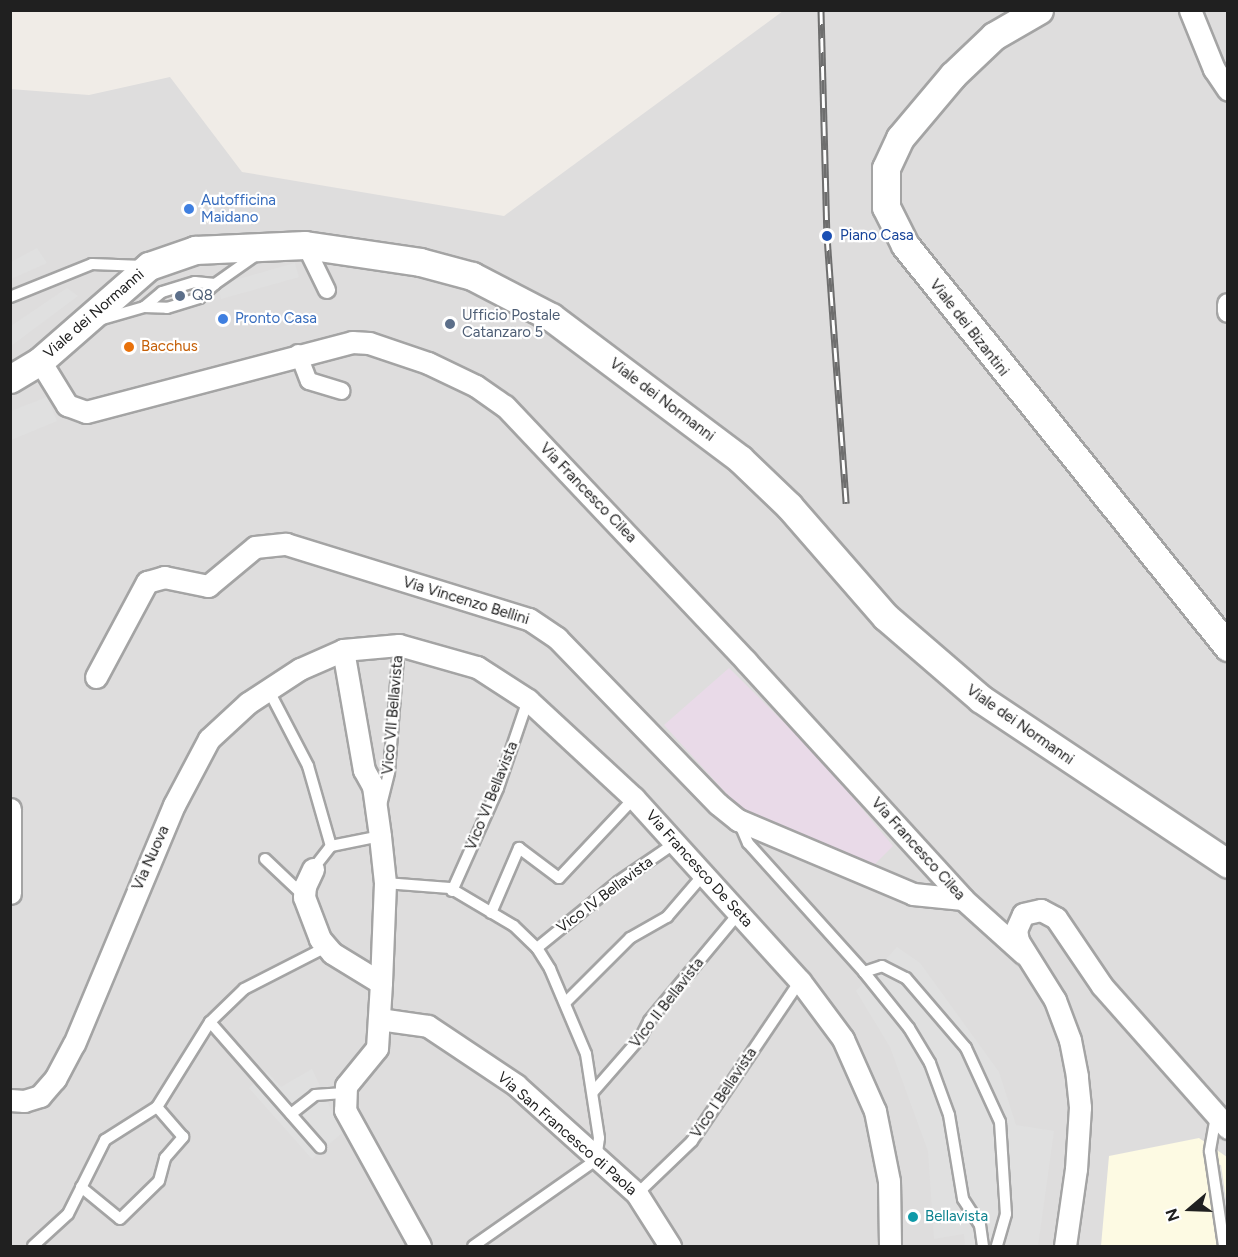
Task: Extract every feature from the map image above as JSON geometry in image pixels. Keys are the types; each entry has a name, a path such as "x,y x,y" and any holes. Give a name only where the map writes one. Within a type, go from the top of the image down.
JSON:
{"street":[{"name":"Viale dei Bizantini","path":"1039,10 994,36 953,75 900,138 886,168 886,207 905,245 1227,647"},
{"path":"1190,10 1214,69 1227,90"},
{"path":"305,245 327,290"},
{"name":"Viale dei Normanni","path":"10,379 40,361 149,266 195,250 305,245 420,262 472,276 551,317 740,459 923,653 981,699 1227,864"},
{"path":"1227,304 1227,311"},
{"name":"Via Francesco Cilea","path":"40,361 62,400 74,409 86,412 298,353 352,342 369,343 428,363 476,386 505,406 746,660 963,898 1024,954"},
{"path":"298,353 309,381 342,391"},
{"name":"Via Vincenzo Bellini","path":"96,678 147,582 164,577 208,586 255,547 286,544 539,624 624,705 718,804 738,820 913,894 963,898"},
{"name":"Via Francesco De Seta","path":"343,650 399,645 477,667 528,700 634,798 704,874 800,981 843,1039 875,1111 889,1181 890,1246"},
{"path":"343,650 364,770 373,786 384,883 377,1048 344,1093 348,1121 420,1246"},
{"name":"Via Nuova","path":"10,1100 24,1101 40,1096 55,1079 197,758 227,718 300,669 343,650"},
{"path":"10,809 10,893"},
{"path":"313,868 304,886 304,897 326,947 381,983"},
{"path":"1065,1246 1077,1169 1080,1107 1077,1077 1070,1040 1055,1000 1024,954 1018,940 1018,922 1031,910 1050,912 1102,986 1222,1122"},
{"name":"Via San Francesco di Paola","path":"379,1019 428,1026 516,1085 596,1160 637,1194 670,1246"}],"lane":[{"path":"144,306 167,308 199,298 269,246"},
{"path":"10,297 92,264 149,266"},
{"path":"81,326 144,306 162,292 195,282 215,284"},
{"name":"Vico VII Bellavista","path":"379,828 389,772 399,645"},
{"path":"268,689 308,766 331,846"},
{"name":"Vico VI Bellavista","path":"452,891 498,788 528,700"},
{"path":"491,914 519,848 559,878 634,798"},
{"path":"738,820 748,843 864,972 909,1028 930,1063 949,1115 963,1199 980,1226 983,1246"},
{"path":"313,868 331,846 379,828"},
{"name":"Vico IV Bellavista","path":"537,948 618,882 675,843"},
{"path":"265,859 304,897"},
{"path":"565,1003 630,938 667,917 704,874"},
{"path":"384,883 442,886 514,926 537,948 565,1003 586,1054 599,1138 596,1160 473,1246"},
{"name":"Vico II Bellavista","path":"593,1092 641,1037 649,1021 739,913"},
{"path":"33,1246 68,1214 110,1135 143,1119 157,1107 210,1022 244,989 326,947"},
{"path":"864,972 887,967 915,985 966,1048 994,1103 1000,1122 1006,1214 997,1246"},
{"name":"Vico I Bellavista","path":"637,1194 692,1141 800,981"},
{"path":"210,1022 320,1147"},
{"path":"291,1114 315,1095 344,1093"},
{"path":"81,1187 120,1219 152,1188 161,1177 165,1158 183,1137 157,1107"},
{"path":"1222,1122 1210,1151 1224,1246"}],"shaded area":[{"path":"783,11 1227,11 1227,1246 11,1246 10,89 89,95 170,77 242,172 504,216"},
{"path":"37,248 47,263 11,279 11,262"},
{"path":"295,263 299,277 221,299 217,285"},
{"path":"67,288 78,296 11,346 11,326"},
{"path":"47,397 57,421 11,440 11,411"},
{"path":"729,668 819,757 893,846 873,866 745,814 664,725"},
{"path":"897,947 920,963 999,1072 1016,1125 1054,1131 1038,1246 965,1246 964,1234 934,1239 928,1151 890,1047 856,991"},
{"path":"312,1069 342,1133 312,1159 249,1088 267,1072 281,1087"},
{"path":"1199,1138 1227,1157 1227,1246 1101,1246 1109,1156"},
{"path":"1205,1163 1221,1165 1227,1206 1227,1246 1217,1246"}],"railway":[{"path":"821,10 827,236 846,503"}],"place":[{"name":"Autofficina Maidano","path":"189,209"},
{"name":"Piano Casa","path":"827,236"},
{"name":"Q8","path":"180,296"},
{"name":"Pronto Casa","path":"223,319"},
{"name":"Ufficio Postale Catanzaro 5","path":"450,324"},
{"name":"Bacchus","path":"129,347"},
{"name":"Bellavista","path":"913,1217"}]}
